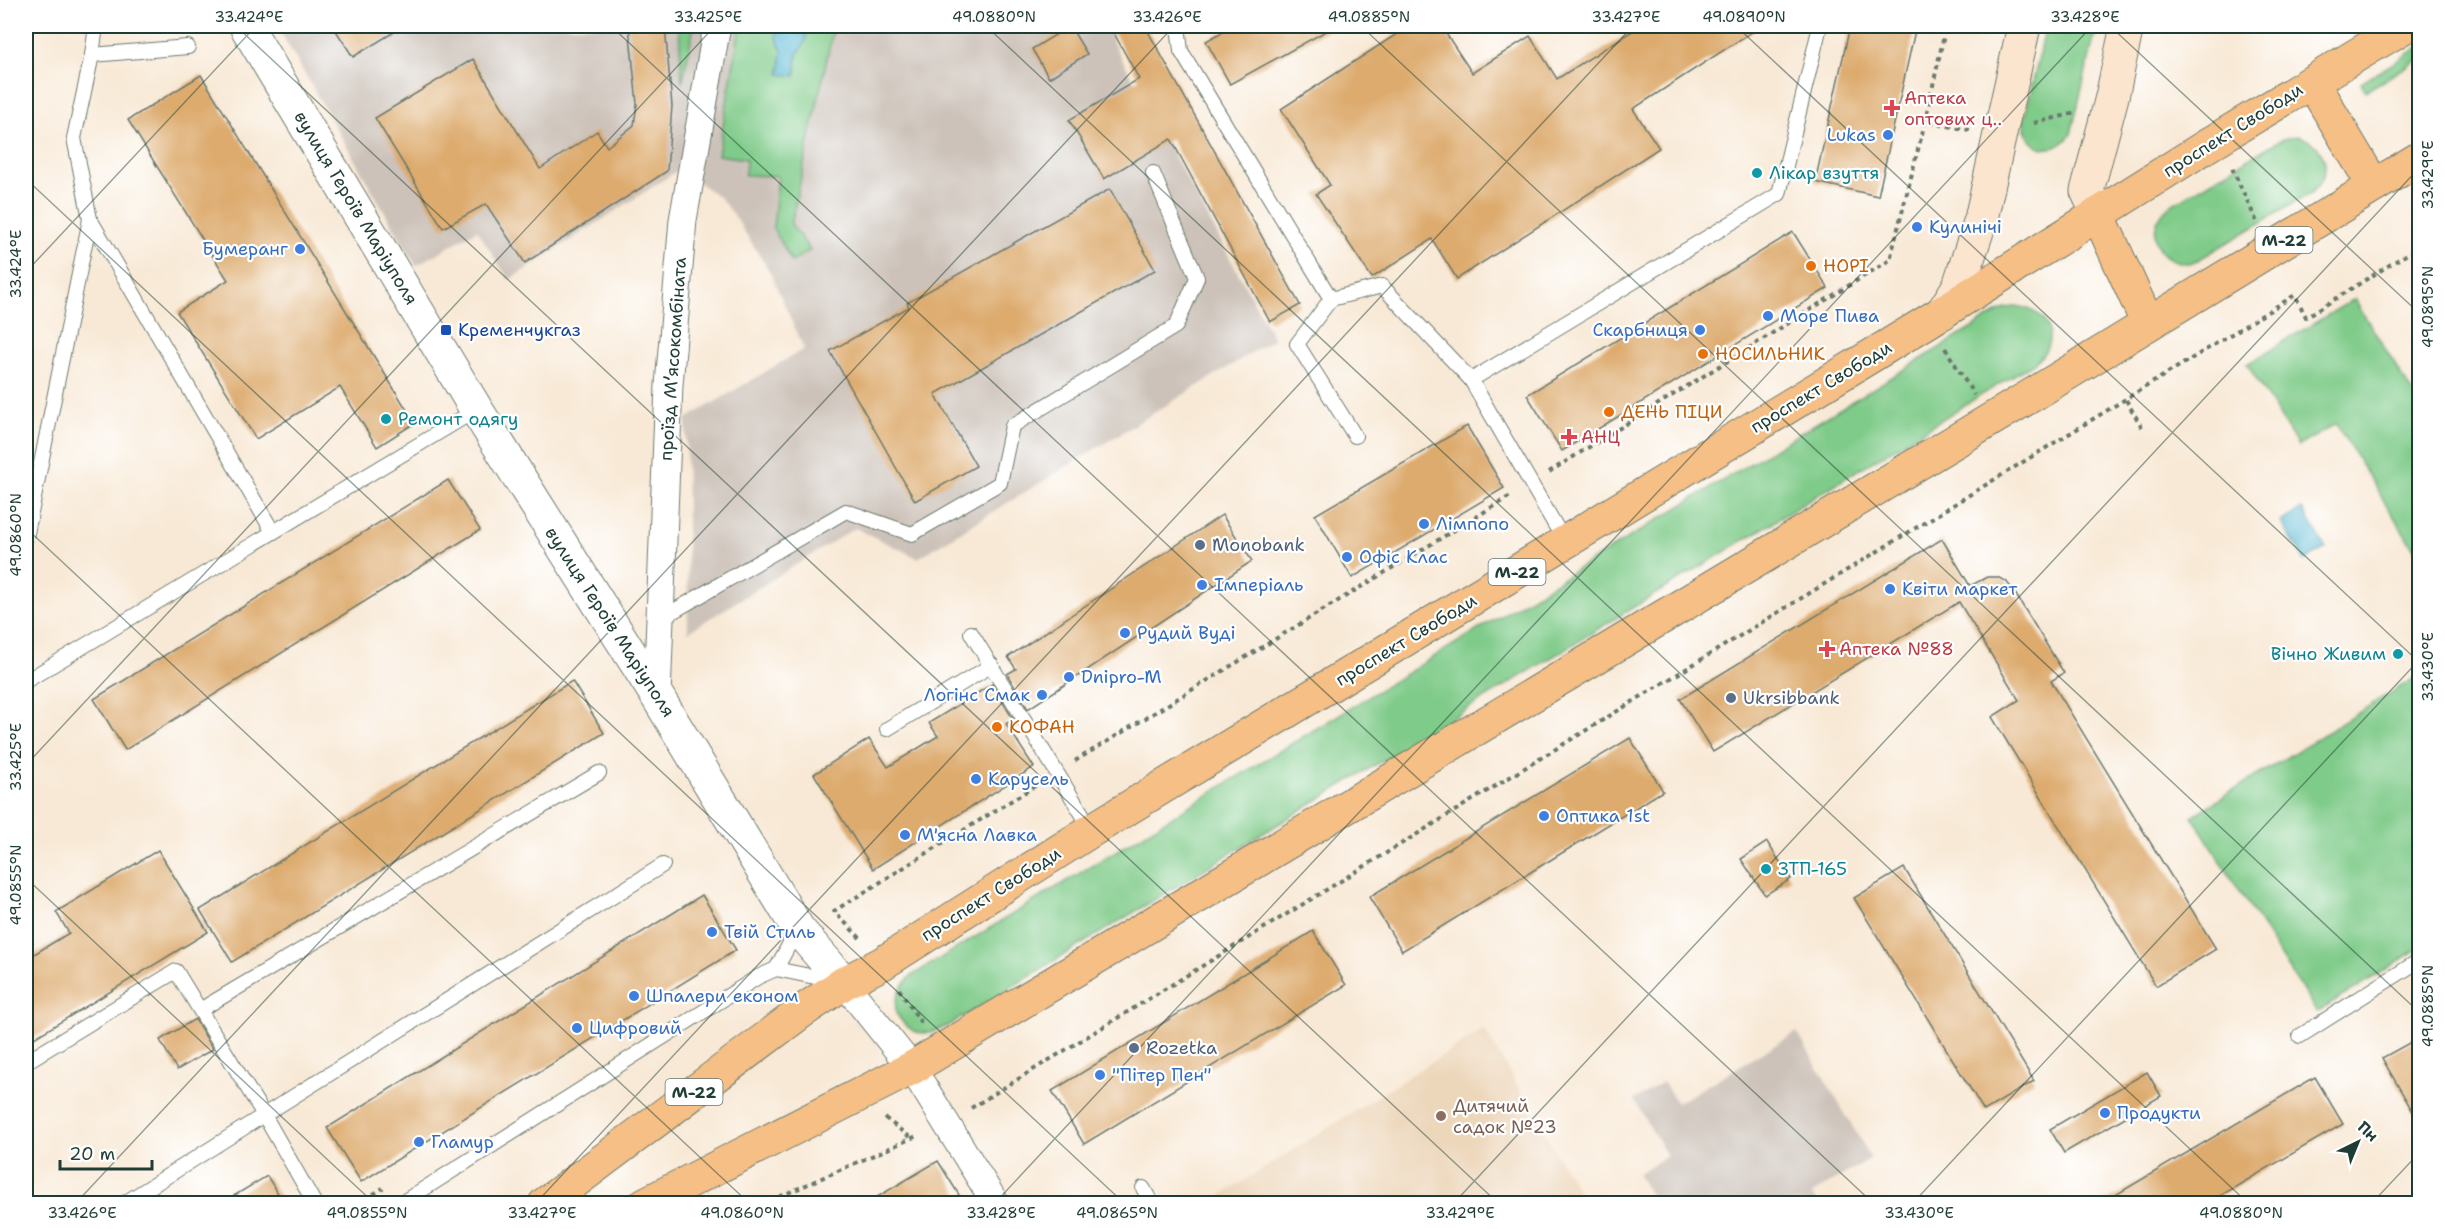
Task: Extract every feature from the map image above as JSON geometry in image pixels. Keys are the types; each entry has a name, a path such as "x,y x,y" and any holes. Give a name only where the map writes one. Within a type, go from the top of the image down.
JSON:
{"highway":[{"name":"проспект Свободи","path":"545,1203 801,1012 844,983 883,963 1092,830 1942,313 2098,214 2406,26"},
{"path":"2312,82 2374,186"},
{"name":"М-22","path":"645,1203 925,1060 2374,186 2417,167"},
{"path":"2098,214 2148,324"}],"main road":[{"path":"1942,313 1959,286 1981,219 2024,26"},
{"path":"2098,214 2086,191 2112,97 2127,26"}],"street":[{"name":"вулиця Героїв Маріуполя","path":"246,26 476,409 657,696 798,928 844,983 925,1060 947,1122 996,1203"},
{"name":"проїзд Мʼясокомбіната","path":"657,696 669,385 683,220 717,26"}],"lane":[{"path":"96,26 74,138 90,219 273,532"},
{"path":"1179,26 1181,51 1331,299"},
{"path":"1471,380 1779,194 1820,26"},
{"path":"92,55 188,47"},
{"path":"660,619 846,511 912,534 1000,483 1012,426 1176,326 1197,278 1153,172"},
{"path":"26,538 90,219"},
{"path":"1355,436 1297,344 1331,299 1382,286 1471,380 1565,543"},
{"path":"26,681 476,409"},
{"path":"971,633 1092,830"},
{"path":"888,729 992,665"},
{"path":"200,1010 599,773"},
{"path":"123,1203 663,865"},
{"path":"776,969 798,928"},
{"path":"2301,1036 2420,960"},
{"path":"400,1203 758,977 776,969 844,983"},
{"path":"26,1062 176,971 315,1203"},
{"path":"1143,1188 1152,1203"}],"path":[{"path":"925,1060 883,963 834,910 1890,260 1925,122 1946,26"},
{"path":"2024,125 2076,113"},
{"path":"1925,122 1977,131"},
{"path":"2232,168 2258,225"},
{"path":"763,1203 947,1122 972,1108 2295,295 2306,317 2420,246"},
{"path":"1944,346 1976,398"},
{"path":"2126,400 2143,429"},
{"path":"966,1098 972,1108"}],"shaded area":[{"path":"277,26 1115,26 1111,39 1274,339 918,558 855,528 688,632 686,419 804,349 770,272 734,215 719,197 680,169 509,280 477,230 416,266"},
{"name":"Дитячий садок №23","path":"1484,1029 1585,1203 1209,1203"},
{"path":"1797,1032 1871,1158 1812,1194 1817,1203 1655,1203 1637,1174 1667,1156 1634,1100 1663,1082 1677,1103"}],"green space":[{"path":"679,26 694,26 682,83"},
{"path":"740,26 781,26 778,35 782,51 780,74 796,75 797,53 801,49 803,26 834,26 791,224 810,250 792,262 773,228 778,176 745,175 746,159 718,155"},
{"path":"2046,26 2097,26 2071,134 2064,142 2049,148 2034,144 2025,130 2024,120"},
{"path":"2419,47 2419,59 2366,91 2361,83"},
{"path":"2299,136 2316,146 2322,153 2324,161 2323,177 2311,193 2193,263 2170,259 2162,253 2157,245 2156,227 2168,207 2278,141"},
{"path":"2354,299 2419,403 2419,557 2336,424 2298,446 2247,364"},
{"path":"2016,306 2037,314 2048,328 2048,345 2034,363 951,1024 934,1031 920,1033 908,1027 896,1013 899,993 911,976 2000,311"},
{"path":"2419,675 2419,948 2317,1013 2192,816"}],"water":[{"path":"781,26 803,26 806,33 803,47 797,53 795,76 780,74 782,51 776,36"},
{"path":"2302,509 2326,548 2305,561 2281,522"}],"building":[{"path":"333,26 404,26 353,57"},
{"path":"629,26 665,26 672,106 667,171 525,263 486,204 443,228 375,118 473,59 540,169 597,131 607,147 634,125 637,104"},
{"path":"1070,26 1087,54 1049,78 1032,49"},
{"path":"1110,26 1145,26 1300,305 1270,322 1171,139 1104,179 1069,120 1139,79"},
{"path":"1233,26 1335,26 1230,84 1206,41"},
{"path":"1409,26 1441,26 1472,73 1530,36 1557,79 1640,26 1761,26 1633,109 1659,148 1457,279 1432,239 1372,278 1316,194 1330,185 1281,109"},
{"path":"1850,26 1916,26 1878,196 1815,182"},
{"path":"201,75 415,423 377,447 340,387 256,439 177,312 228,280 128,120"},
{"path":"1110,189 1155,270 935,394 976,466 915,501 830,351 909,307 907,303"},
{"path":"1793,232 1828,288 1562,451 1527,395"},
{"path":"1467,426 1504,488 1352,578 1315,515"},
{"path":"448,480 480,530 125,750 94,699"},
{"path":"1222,515 1252,561 1028,709 1007,674 1016,669 1008,657"},
{"path":"1942,539 1970,586 1987,577 1997,577 2006,581 2013,590 2064,673 2051,681 2216,949 2156,986 1992,717 2019,700 1959,602 1713,752 1680,699"},
{"path":"572,681 604,733 232,962 200,910"},
{"path":"992,684 1013,719 1006,724 1034,767 873,869 814,774 869,739 888,767 938,736 929,723"},
{"path":"1630,738 1663,791 1402,951 1369,897"},
{"name":"ЗТП-165","path":"1767,842 1791,879 1765,895 1741,859"},
{"path":"158,850 208,932 26,1043 26,959 69,933 56,912"},
{"path":"1904,868 2034,1081 1984,1111 1854,898"},
{"path":"702,895 736,950 361,1182 327,1128"},
{"path":"1313,931 1346,985 1084,1144 1052,1091"},
{"path":"195,1019 213,1049 177,1070 160,1040"},
{"path":"2420,1037 2420,1124 2382,1058"},
{"name":"Продукти","path":"2147,1072 2161,1096 2064,1153 2050,1129"},
{"path":"2315,1077 2343,1124 2208,1203 2102,1203"},
{"path":"938,1161 964,1203 867,1203"},
{"path":"267,1176 284,1203 222,1203"}],"place":[{"name":"Аптека оптових ц‥","path":"1892,108"},
{"name":"Lukas","path":"1888,135"},
{"name":"Лікар взуття","path":"1757,173"},
{"name":"Кулинічі","path":"1917,227"},
{"name":"Бумеранг","path":"300,249"},
{"name":"НОРІ","path":"1811,266"},
{"name":"Море Пива","path":"1768,316"},
{"name":"Кременчукгаз","path":"446,330"},
{"name":"Скарбниця","path":"1700,330"},
{"name":"НОСИЛЬНИК","path":"1703,354"},
{"name":"ДЕНЬ ПІЦИ","path":"1609,412"},
{"name":"Ремонт одягу","path":"386,419"},
{"name":"АНЦ","path":"1569,437"},
{"name":"Лімпопо","path":"1424,524"},
{"name":"Monobank","path":"1200,545"},
{"name":"Офіс Клас","path":"1347,557"},
{"name":"Імперіаль","path":"1202,585"},
{"name":"Квіти маркет","path":"1890,589"},
{"name":"Рудий Вуді","path":"1125,633"},
{"name":"Аптека №88","path":"1827,649"},
{"name":"Вічно Живим","path":"2398,654"},
{"name":"Dnipro-M","path":"1069,677"},
{"name":"Логінс Смак","path":"1042,695"},
{"name":"Ukrsibbank","path":"1731,698"},
{"name":"КОФАН","path":"997,727"},
{"name":"Карусель","path":"976,779"},
{"name":"Оптика 1st","path":"1544,816"},
{"name":"М'ясна Лавка","path":"905,835"},
{"name":"ЗТП-165","path":"1766,869"},
{"name":"Твій Стиль","path":"712,932"},
{"name":"Шпалери економ","path":"634,996"},
{"name":"Цифровий","path":"577,1028"},
{"name":"Rozetka","path":"1134,1048"},
{"name":"\"Пітер Пен\"","path":"1100,1075"},
{"name":"Продукти","path":"2105,1113"},
{"name":"Дитячий садок №23","path":"1441,1116"},
{"name":"Гламур","path":"419,1142"}]}
